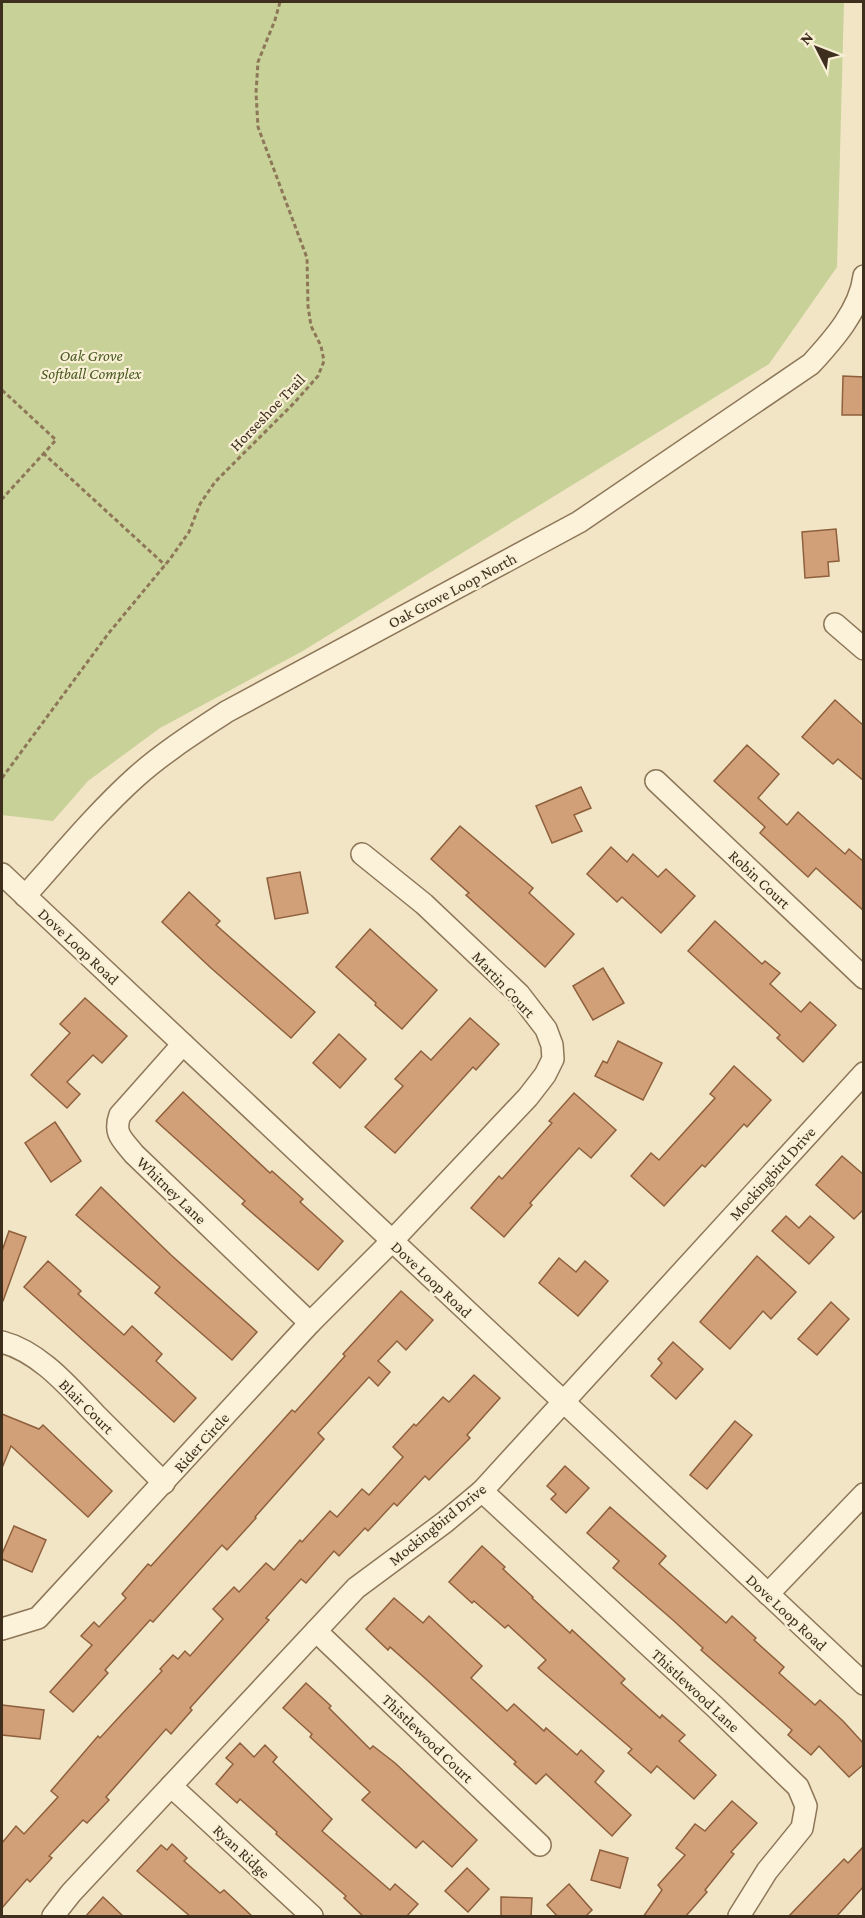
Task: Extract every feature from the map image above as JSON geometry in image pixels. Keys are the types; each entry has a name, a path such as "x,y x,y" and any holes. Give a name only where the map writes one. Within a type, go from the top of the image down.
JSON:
{"street":[{"name":"Oak Grove Loop North","path":"25,896 99,814 136,777 177,744 226,712 579,522 811,364 835,338 863,284 864,276"},
{"path":"836,624 864,649"},
{"name":"Robin Court","path":"656,781 864,978"},
{"name":"Martin Court","path":"362,854 424,904 519,994 546,1029 552,1045 553,1059 528,1097 392,1241"},
{"name":"Dove Loop Road","path":"2,874 864,1684"},
{"name":"Whitney Lane","path":"183,1044 120,1115 117,1125 119,1135 134,1154 310,1323"},
{"name":"Mockingbird Drive","path":"53,1917 71,1893 356,1588 445,1522 482,1491 864,1072"},
{"name":"Rider Circle","path":"2,1629 38,1618 310,1323 392,1241"},
{"name":"Blair Court","path":"2,1342 29,1354 58,1377 164,1483"},
{"name":"Thistlewood Lane","path":"482,1491 798,1787 806,1806 802,1828 767,1870 739,1917"},
{"path":"768,1594 864,1494"},
{"name":"Thistlewood Court","path":"316,1631 540,1845"},
{"name":"Ryan Ridge","path":"171,1786 312,1917"}],"path":[{"name":"Horseshoe Trail","path":"2,778 108,634 189,532 201,504 215,482 295,402 318,376 324,361 321,346 311,326 308,306 307,258 258,127 256,93 258,62 280,2"},
{"path":"2,390 56,440 2,500"},
{"path":"44,453 165,565"}],"green space":[{"name":"Oak Grove Softball Complex","path":"2,2 844,2 837,267 769,364 301,652 160,728 88,781 53,821 2,815"}],"building":[{"path":"843,376 864,377 864,415 842,415"},
{"path":"836,529 839,561 828,562 829,576 805,578 802,532"},
{"path":"835,700 864,726 864,781 838,759 833,764 802,737"},
{"path":"747,745 779,774 758,798 787,825 798,812 845,854 849,849 864,862 864,911 816,868 808,877 760,833 765,827 714,781"},
{"path":"581,787 591,808 574,815 582,831 552,843 536,806"},
{"path":"460,826 533,888 529,893 574,934 545,967 466,895 469,893 431,859"},
{"path":"611,847 627,862 633,854 658,877 666,869 695,896 661,933 622,897 617,902 587,874"},
{"path":"300,872 308,913 275,919 267,878"},
{"path":"189,892 220,921 216,925 315,1012 291,1038 162,922"},
{"path":"715,921 762,964 765,961 780,973 770,984 801,1012 810,1002 836,1025 803,1062 777,1038 780,1035 688,951"},
{"path":"370,929 437,990 402,1029 336,967"},
{"path":"603,968 624,1003 593,1020 573,986"},
{"path":"85,998 127,1036 102,1063 93,1055 67,1082 80,1094 67,1108 31,1075 70,1033 60,1024"},
{"path":"470,1018 499,1044 476,1070 473,1067 395,1153 365,1127 403,1086 395,1079 421,1051 431,1060"},
{"path":"339,1034 366,1059 340,1088 313,1063"},
{"path":"618,1041 662,1063 643,1100 595,1076 603,1061 607,1063"},
{"path":"734,1066 771,1100 747,1127 744,1124 705,1167 702,1165 664,1206 631,1176 651,1153 659,1160 715,1098 710,1094"},
{"path":"183,1092 270,1173 272,1171 303,1199 300,1202 343,1241 318,1270 242,1204 245,1201 156,1121"},
{"path":"574,1093 616,1130 591,1158 579,1148 530,1203 532,1205 504,1237 471,1208 499,1176 502,1179 552,1123 549,1121"},
{"path":"55,1122 81,1161 51,1182 25,1143"},
{"path":"842,1156 864,1175 864,1209 854,1219 816,1185"},
{"path":"101,1187 171,1255 257,1332 232,1360 155,1293 160,1287 76,1215"},
{"path":"786,1216 799,1228 810,1216 834,1237 809,1264 772,1231"},
{"path":"9,1231 26,1237 2,1301 2,1251"},
{"path":"757,1256 796,1292 771,1319 763,1311 730,1349 700,1322"},
{"path":"559,1258 576,1272 585,1261 608,1281 578,1316 539,1283"},
{"path":"48,1261 81,1291 78,1294 124,1335 132,1326 162,1354 156,1361 196,1398 174,1422 24,1287"},
{"path":"401,1291 433,1320 406,1350 397,1341 378,1361 390,1372 378,1386 369,1377 318,1433 324,1439 256,1518 227,1550 222,1545 153,1622 150,1620 105,1670 108,1673 73,1712 50,1692 92,1645 81,1636 94,1622 99,1627 126,1598 122,1594 148,1564 151,1566 292,1410 295,1412 345,1356 343,1354"},
{"path":"831,1302 849,1319 817,1355 798,1339"},
{"path":"673,1342 703,1369 676,1399 651,1376 662,1363 658,1359"},
{"path":"474,1375 500,1398 467,1435 470,1438 429,1480 425,1476 397,1506 394,1503 368,1531 365,1528 339,1556 334,1551 306,1583 301,1579 266,1618 269,1620 190,1708 192,1710 171,1734 166,1729 106,1797 109,1800 87,1823 83,1820 49,1856 52,1858 30,1882 27,1879 2,1908 2,1843 16,1826 24,1834 58,1797 51,1791 98,1736 100,1738 162,1671 160,1669 173,1655 178,1659 185,1651 190,1656 223,1619 213,1609 234,1587 239,1592 266,1563 274,1570 330,1511 337,1517 362,1489 369,1495 403,1457 393,1447 443,1397 449,1402"},
{"path":"2,1414 39,1429 43,1425 112,1491 88,1517 11,1446 2,1468"},
{"path":"735,1421 752,1435 707,1489 690,1475"},
{"path":"565,1466 589,1488 566,1513 551,1499 556,1494 547,1486"},
{"path":"610,1507 666,1556 659,1564 726,1623 732,1616 784,1667 779,1673 815,1705 820,1700 843,1721 864,1744 864,1764 849,1777 819,1746 811,1755 788,1735 792,1730 613,1568 619,1561 587,1533"},
{"path":"14,1526 46,1540 32,1572 2,1559"},
{"path":"482,1546 505,1567 503,1569 532,1598 570,1633 572,1630 625,1679 621,1683 660,1718 662,1715 685,1735 679,1741 716,1775 694,1799 657,1766 651,1773 628,1753 632,1749 538,1668 546,1660 508,1625 505,1628 449,1582"},
{"path":"394,1598 423,1623 429,1616 482,1666 471,1678 507,1711 514,1704 544,1731 546,1728 577,1755 581,1750 604,1771 595,1782 631,1815 612,1836 546,1774 536,1784 514,1764 516,1762 427,1680 390,1647 388,1650 366,1629"},
{"path":"306,1683 331,1706 329,1708 370,1749 373,1746 395,1763 477,1840 452,1867 423,1841 416,1848 362,1800 370,1792 310,1737 312,1734 283,1708"},
{"path":"2,1705 44,1710 40,1739 2,1735"},
{"path":"240,1743 254,1757 265,1745 277,1757 273,1762 332,1819 322,1831 390,1890 395,1884 418,1904 406,1917 364,1917 344,1898 346,1896 276,1834 277,1832 240,1799 237,1803 216,1784 233,1764 226,1758"},
{"path":"732,1801 757,1823 731,1852 734,1854 705,1890 707,1892 685,1917 643,1917 662,1890 658,1885 685,1855 676,1848 695,1824 705,1831"},
{"path":"172,1844 187,1858 184,1861 220,1893 224,1890 253,1917 191,1917 137,1871 161,1845 167,1850"},
{"path":"864,1846 864,1886 836,1917 788,1917 844,1859 848,1863"},
{"path":"600,1850 628,1858 620,1888 591,1880"},
{"path":"467,1868 489,1889 468,1912 445,1891"},
{"path":"569,1884 592,1910 585,1917 558,1917 547,1905"},
{"path":"103,1897 124,1917 85,1917"},
{"path":"501,1897 532,1898 531,1917 501,1917"}]}
